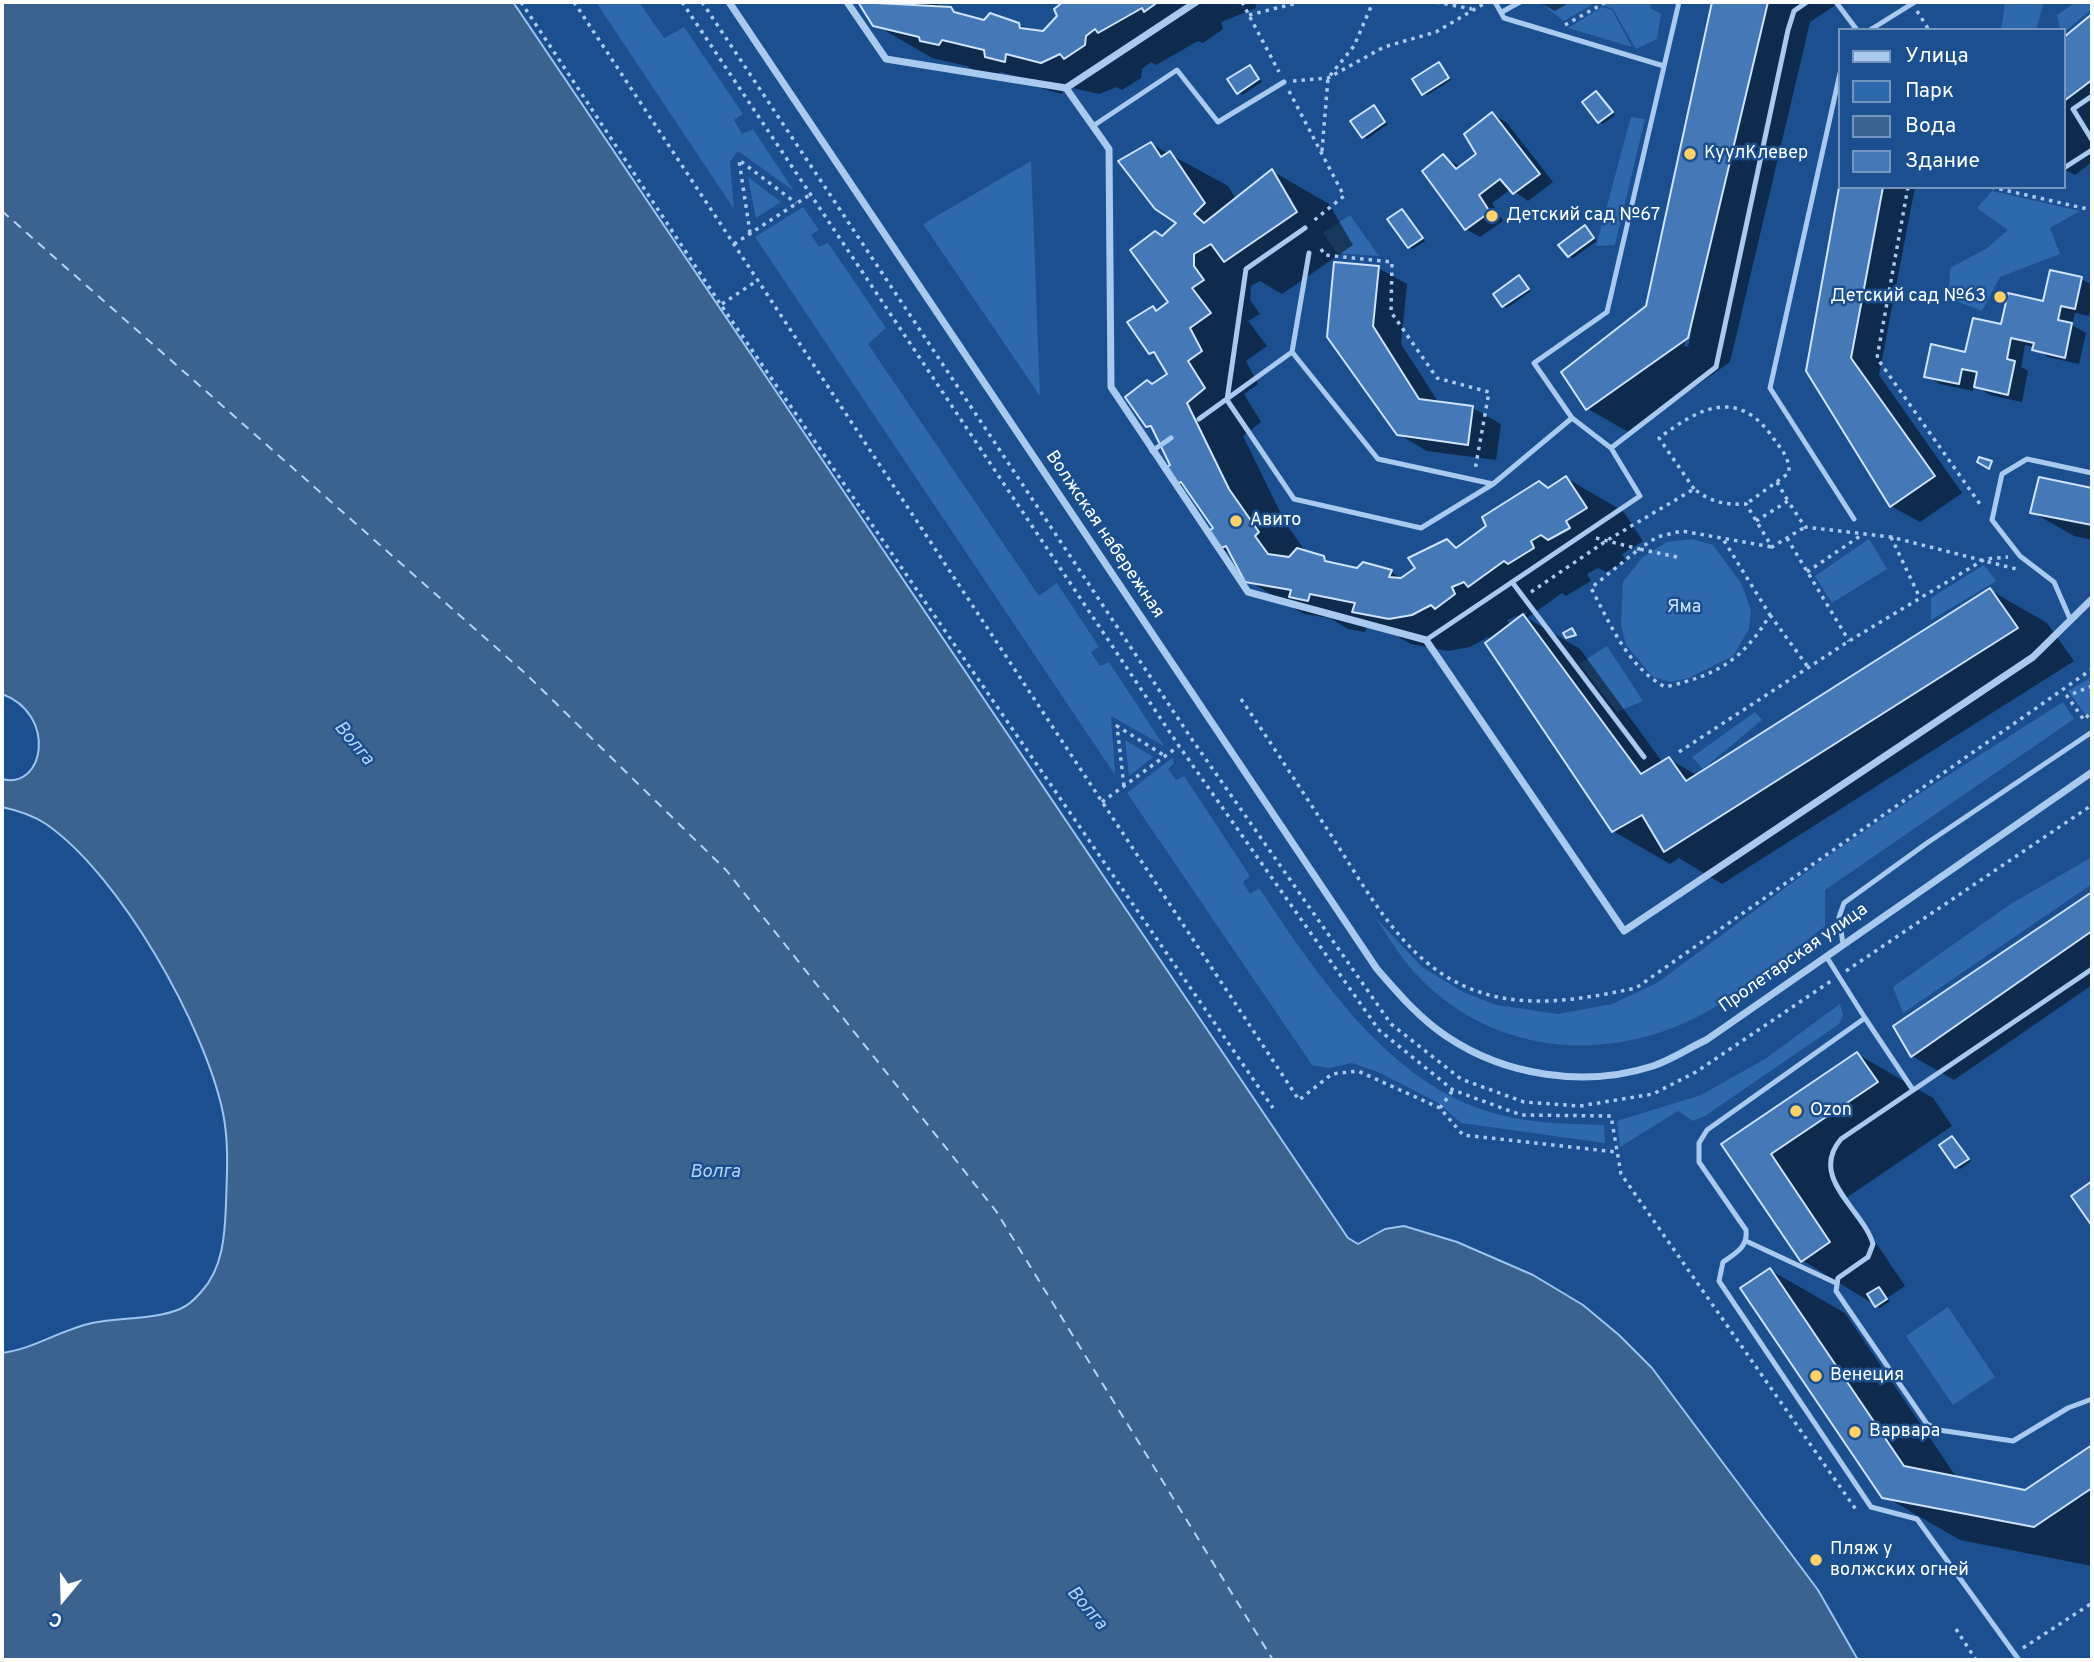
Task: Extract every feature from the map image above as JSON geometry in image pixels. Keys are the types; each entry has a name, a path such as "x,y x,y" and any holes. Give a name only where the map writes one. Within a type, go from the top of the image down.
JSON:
{"street":[{"name":"Волжская набережная","path":"729,2 1377,969 1414,1011 1446,1036 1483,1057"},
{"path":"847,2 887,59 1066,88 1196,2"},
{"path":"1066,88 1109,149 1111,387 1152,451 1248,592 1426,640 1625,931 2033,657 2092,599"},
{"name":"Пролетарская улица","path":"1483,1057 1517,1069 1559,1076 1606,1076 1653,1066 1706,1040 2092,772"}],"lane":[{"path":"1495,2 1504,18 1664,66"},
{"path":"1502,12 1520,2"},
{"path":"1426,640 1640,496 1611,448 1572,418 1534,363 1607,312 1678,2"},
{"path":"1611,448 1716,367 1788,30 1794,11 1807,2"},
{"path":"1836,2 1856,28"},
{"path":"1873,28 1914,2"},
{"path":"1093,126 1177,70 1218,122 1284,82"},
{"path":"1839,78 1770,388 1854,519"},
{"path":"2092,96 2073,109 2092,140"},
{"path":"2066,167 2092,150"},
{"path":"1305,228 1246,269 1227,400 1294,499 1421,528 1493,484 1572,418"},
{"path":"1199,419 1292,352 1309,253"},
{"path":"1292,352 1378,459 1493,484"},
{"path":"1152,451 1171,438"},
{"path":"2071,621 2054,582 2020,556 1992,520 2002,474 2027,459 2092,472"},
{"path":"1512,582 1644,757"},
{"path":"1843,944 1839,916 1844,903 1927,842 2092,732"},
{"path":"1826,956 1913,1090"},
{"path":"2092,969 1841,1139 1833,1150 1830,1167 1835,1184 1873,1244 1868,1256 1841,1275 1836,1283 1836,1291 1923,1420 1935,1429 2013,1441 2068,1408 2092,1399"},
{"path":"1865,1018 1703,1136 1698,1150 1699,1162 1746,1230 1746,1241 1741,1250 1724,1262 1719,1273 1721,1286 1871,1507 1917,1519 2019,1660"},
{"path":"1746,1241 1836,1283"}],"path":[{"path":"521,2 721,305 1273,1108"},
{"path":"574,2 1299,1100 1332,1074 1358,1071 1440,1108 1463,1135 1617,1152"},
{"path":"682,2 1179,746 1379,1030 1452,1090 1521,1115 1611,1116 1621,1174 1859,1513"},
{"path":"702,2 1191,738 1391,1024 1461,1079 1524,1102 1580,1106 1653,1094 1696,1072 2092,804"},
{"path":"1242,2 1344,196 1305,228 1325,255 1392,262 1391,312 1437,378 1489,392 1474,479"},
{"path":"1249,15 1301,2"},
{"path":"1321,153 1328,78 1354,46 1373,2"},
{"path":"1436,2 1474,9"},
{"path":"1284,82 1328,78 1384,47 1436,32 1487,2"},
{"path":"1551,33 1606,2"},
{"path":"1914,2 1929,28"},
{"path":"750,233 739,160 796,203"},
{"path":"1908,189 1877,358 1992,520"},
{"path":"2000,189 2092,210"},
{"path":"734,244 811,194"},
{"path":"721,305 758,279"},
{"path":"1735,407 1759,419 1790,462 1789,473 1777,482 1746,504 1729,505 1707,499 1694,489 1659,438 1705,408 1735,407"},
{"path":"1777,482 1805,527"},
{"path":"1524,597 1606,541 1694,489"},
{"path":"1756,521 1788,501"},
{"path":"1746,504 1772,547"},
{"path":"1770,615 1739,658 1699,679 1665,687 1646,677 1627,654 1591,588 1657,537 1682,531 1772,547 1805,527 1891,537 1985,559 2019,570"},
{"path":"1807,572 1863,534"},
{"path":"1582,535 1676,557"},
{"path":"1891,537 1920,598"},
{"path":"1787,538 1849,640"},
{"path":"1723,539 1770,615 1809,667"},
{"path":"1679,752 1849,640 1985,559 2020,556"},
{"path":"1241,699 1386,919 1423,960 1464,986 1524,1002 1572,1001 1636,988 2092,669"},
{"path":"2092,686 2067,696 2084,720 2092,711"},
{"path":"1124,786 1118,726 1165,756"},
{"path":"1102,802 1179,746"},
{"path":"1440,1108 1452,1090"},
{"path":"2014,1654 2092,1603"},
{"path":"1956,1629 1976,1660"}],"green space":[{"path":"596,2 639,2 664,38 684,27 743,114 734,120 742,134 753,129 794,191 738,151 730,162 734,209"},
{"path":"1548,2 1586,2 1592,5 1564,21 1543,5"},
{"path":"1594,2 1651,2 1650,8 1661,14 1657,39 1636,49 1613,9"},
{"path":"2005,2 2044,2 2037,28 2001,28"},
{"path":"2076,2 2092,2 2092,9 2066,30 2066,28 2060,28 2057,15"},
{"path":"1602,7 1612,10 1632,47 1568,28"},
{"path":"1631,117 1645,119 1615,245 1596,246"},
{"path":"1031,161 1040,396 923,224"},
{"path":"748,177 781,202 756,218"},
{"path":"1992,191 2080,211 2050,228 2060,254 2000,277 1982,311 1949,298 1950,268 1986,249 2008,230 1977,208"},
{"path":"803,207 819,230 811,235 819,247 828,243 886,328 868,344 1039,596 1057,583 1099,647 1091,652 1100,666 1109,662 1164,746 1111,716 1115,775 755,237"},
{"path":"1350,215 1379,256 1337,253 1323,233"},
{"name":"Яма","path":"1692,539 1713,545 1741,583 1751,610 1749,629 1733,656 1689,678 1671,682 1653,677 1626,645 1621,625 1623,582 1643,557 1667,542"},
{"path":"1869,539 1887,569 1832,603 1815,576"},
{"path":"1984,565 1996,581 1931,620 1931,598"},
{"path":"1607,646 1643,701 1617,712 1579,664"},
{"path":"2092,677 2092,713 2087,717 2068,691"},
{"path":"2063,702 2074,719 1825,890 1825,926 1762,975 1712,1009 1659,1033 1622,1042 1584,1046 1547,1043 1511,1035 1477,1020 1444,1000 1410,967 1375,917 1422,967 1461,991 1496,1005 1558,1014 1612,1004 1657,983 1831,854"},
{"path":"1755,712 1762,720 1703,769 1692,757"},
{"path":"1125,740 1153,757 1129,776"},
{"path":"1172,758 1174,763 1168,769 1176,780 1184,776 1250,876 1243,882 1250,894 1259,888 1328,986 1383,1047 1414,1073 1447,1094 1483,1110 1528,1120 1604,1125 1605,1143 1461,1123 1437,1102 1378,1072 1352,1063 1329,1068 1312,1065 1127,793"},
{"path":"2092,857 2092,884 1903,1013 1893,987 2009,905"},
{"path":"1840,1004 1843,1015 1839,1024 1705,1116 1693,1121 1678,1111 1620,1147 1617,1121 1701,1095 1765,1059"},
{"path":"1948,1307 1995,1377 1953,1405 1906,1336"}],"water":[{"name":"Волга","path":"2,2 513,2 1348,1238 1358,1244 1385,1229 1404,1226 1457,1242 1533,1275 1583,1305 1619,1335 1652,1368 1818,1590 1858,1660 2,1660 2,1353 25,1348 80,1326 170,1313 191,1302 214,1273 221,1250 226,1215 227,1158 223,1113 213,1078 179,997 156,955 102,878 74,847 41,821 2,807 2,779 17,779 28,773 39,748 38,733 31,717 20,704 2,694"}],"building":[{"path":"858,2 951,7 954,12 984,20 990,13 1019,23 1020,28 1043,31 1057,16 1054,9 1063,2 1158,2 1144,12 1142,8 1098,33 1095,29 1086,36 1085,45 1064,59 1060,54 1041,63 1006,54 1005,62 985,57 984,50 942,40 939,45 920,41 919,37 873,26"},
{"path":"1712,2 1768,2 1688,338 1586,410 1561,372 1646,306"},
{"path":"2092,14 2092,80 2066,100 2066,35"},
{"path":"1439,62 1449,78 1422,95 1412,79"},
{"path":"1250,65 1259,79 1237,94 1227,79"},
{"path":"1596,91 1613,112 1598,123 1582,102"},
{"path":"1374,105 1385,122 1362,138 1350,121"},
{"path":"1492,112 1540,174 1513,194 1500,179 1479,195 1490,212 1465,230 1422,171 1443,154 1456,169 1476,154 1464,134"},
{"path":"1151,142 1161,157 1170,151 1205,203 1194,214 1204,223 1272,169 1297,212 1224,262 1211,244 1194,254 1194,266 1204,280 1192,288 1211,313 1190,328 1202,351 1188,361 1205,388 1187,403 1229,489 1259,532 1255,536 1268,554 1289,557 1297,548 1324,556 1325,561 1357,568 1363,562 1392,570 1389,577 1401,578 1415,568 1408,558 1447,539 1456,548 1486,526 1482,517 1539,481 1548,488 1566,476 1587,508 1566,521 1570,528 1548,540 1541,535 1531,541 1534,548 1508,564 1504,561 1468,587 1464,582 1452,587 1455,594 1435,609 1431,605 1412,615 1389,619 1352,612 1355,603 1310,594 1308,601 1289,597 1291,590 1245,582 1226,546 1219,549 1206,533 1213,528 1181,482 1174,485 1163,469 1170,465 1151,426 1146,427 1125,397 1147,380 1152,384 1167,374 1154,352 1149,354 1127,322 1153,306 1156,311 1168,302 1130,250 1155,231 1162,236 1176,223 1155,209 1118,161"},
{"path":"1839,188 1883,189 1851,358 1935,476 1890,507 1806,371"},
{"path":"1402,209 1423,238 1408,248 1387,219"},
{"path":"1585,225 1594,238 1568,257 1558,245"},
{"path":"1334,262 1379,266 1373,326 1419,399 1473,406 1468,445 1397,435 1327,337"},
{"path":"2050,270 2082,277 2075,309 2061,306 2058,320 2072,323 2065,358 2032,350 2034,343 2011,338 2007,359 2015,361 2008,395 1974,387 1977,372 1962,369 1959,384 1924,377 1931,344 1965,352 1973,318 2001,324 2008,293 2043,301"},
{"path":"1519,275 1529,289 1502,307 1493,294"},
{"path":"1979,457 1992,461 1989,469 1977,462"},
{"path":"2039,477 2092,488 2092,525 2030,513"},
{"path":"1990,588 2018,628 1664,852 1642,815 1612,832 1485,643 1523,614 1641,774 1669,757 1686,781"},
{"path":"1572,628 1576,635 1566,638 1563,633"},
{"path":"2092,892 2092,931 1911,1057 1893,1026"},
{"path":"1857,1052 1878,1082 1771,1154 1830,1242 1801,1262 1721,1144"},
{"path":"1952,1136 1969,1159 1955,1168 1939,1145"},
{"path":"2092,1181 2092,1226 2071,1196"},
{"path":"1770,1268 1904,1466 2025,1490 2092,1445 2092,1488 2034,1527 1882,1498 1740,1288"},
{"path":"1879,1287 1887,1299 1875,1307 1867,1294"}],"ferry route":[{"path":"2,211 526,674 726,870 996,1211 1273,1660"}],"place":[{"name":"КуулКлевер","path":"1690,154"},
{"name":"Детский сад №67","path":"1492,216"},
{"name":"Детский сад №63","path":"2000,297"},
{"name":"Авито","path":"1236,521"},
{"name":"Ozon","path":"1796,1111"},
{"name":"Венеция","path":"1816,1376"},
{"name":"Варвара","path":"1855,1432"},
{"name":"Пляж у волжских огней","path":"1816,1560"}]}
